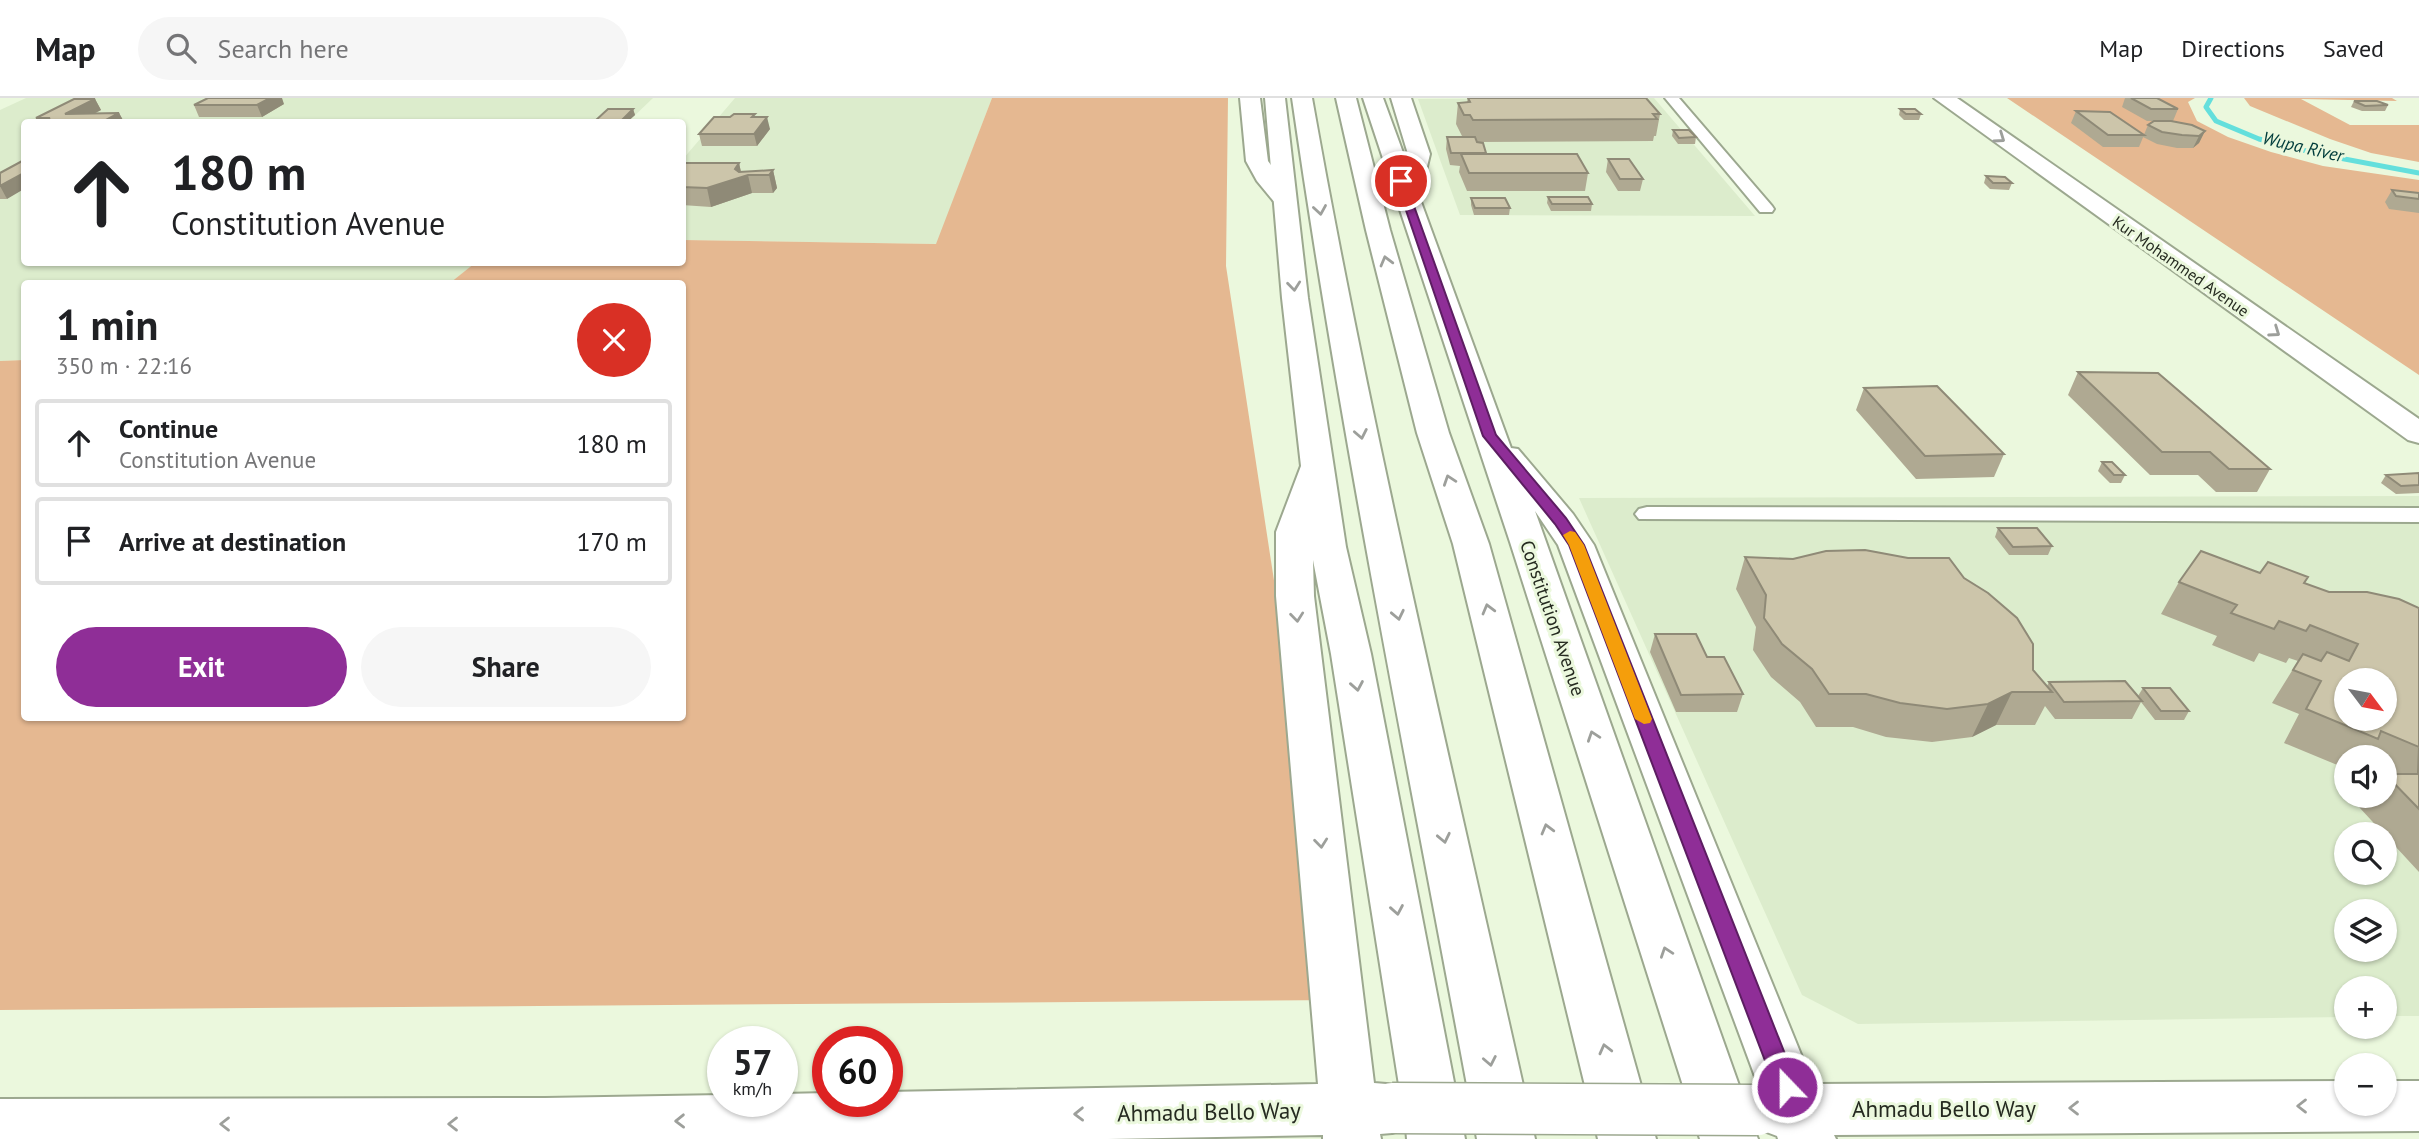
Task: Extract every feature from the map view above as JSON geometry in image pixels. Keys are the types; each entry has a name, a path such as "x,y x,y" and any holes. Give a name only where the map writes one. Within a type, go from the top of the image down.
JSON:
{"main road":[{"path":"1250,98 1284,199 1317,463 1294,532 1310,548 1352,654 1382,1124"},
{"path":"1267,147 1275,98"},
{"path":"1302,98 1308,143 1385,548 1506,1139"},
{"path":"1346,98 1375,219 1433,433 1471,544 1627,1139"},
{"name":"Constitution Avenue","path":"1373,98 1406,200 1528,542 1772,1125"},
{"path":"1401,98 1417,145 1417,168 1406,200"},
{"name":"Kur Mohammed Avenue","path":"1944,98 2352,354"},
{"name":"Kur Mohammed Avenue","path":"1979,98 2381,407 2419,433"},
{"path":"1490,436 1561,521 1576,545 1772,1125"},
{"path":"1310,548 1295,596 1382,1124"},
{"name":"Ahmadu Bello Way","path":"0,1125 1772,1125 2419,1105"}],"street":[{"path":"1672,98 1766,209"},
{"path":"1647,514 2419,514"}],"shaded area":[{"path":"26,98 653,98 631,119 21,119 21,266 471,266 455,280 21,280 21,360 0,361 0,110"},
{"path":"735,98 992,98 937,244 686,240 686,155"},
{"path":"992,98 1228,98 1226,266 1338,1000 0,1010 0,361 21,360 21,721 686,721 686,280 454,280 471,266 686,266 686,240 936,244"},
{"path":"1654,98 1755,216 1460,215 1418,99"},
{"path":"2007,98 2195,98 2188,102 2197,121 2228,137 2323,166 2419,180 2419,375"},
{"path":"2244,98 2392,98 2397,101 2301,99 2350,125 2419,125 2419,162 2371,153 2330,139 2250,106"},
{"path":"2419,496 2419,1016 2397,1016 2397,976 2334,976 2334,1017 1858,1024 1802,995 1579,498"}],"building":[{"path":"208,98 270,98 257,105 194,105"},
{"path":"1468,98 1646,98 1660,114 1653,114 1657,119 1473,120 1470,115 1464,115 1458,103 1470,102"},
{"path":"2131,98 2157,98 2178,109 2151,109"},
{"path":"74,99 95,99 65,114 119,113 108,119 36,118"},
{"path":"2354,101 2377,101 2388,105 2365,106"},
{"path":"608,109 633,109 623,119 597,119"},
{"path":"1900,109 1915,109 1921,114 1906,114"},
{"path":"2076,111 2110,112 2144,135 2108,135"},
{"path":"734,114 767,117 754,134 699,134 714,117 730,117"},
{"path":"2154,121 2192,125 2205,131 2199,136 2162,132 2148,125"},
{"path":"1673,130 1689,130 1696,137 1679,138"},
{"path":"1447,137 1475,137 1477,142 1483,143 1486,153 1451,153"},
{"path":"1461,154 1577,154 1588,173 1469,173"},
{"path":"1608,159 1629,159 1643,179 1620,179"},
{"path":"21,162 21,175 0,186 0,173"},
{"path":"686,163 739,163 735,169 739,172 773,170 769,175 748,175 707,188 686,187"},
{"path":"1986,176 2005,177 2012,183 1993,183"},
{"path":"2392,190 2419,193 2419,199 2396,196"},
{"path":"1548,197 1588,197 1592,204 1552,204"},
{"path":"1471,198 1505,198 1510,208 1475,208"},
{"path":"2078,372 2158,373 2270,469 2229,469 2210,452 2162,452"},
{"path":"1937,386 2004,454 1925,456 1864,388"},
{"path":"2102,462 2112,462 2125,475 2114,475"},
{"path":"2419,473 2419,485 2401,486 2386,475"},
{"path":"1998,528 2037,528 2052,546 2013,547"},
{"path":"1865,550 1908,558 1949,558 1964,578 1988,593 2017,618 2033,644 2033,670 2052,692 2012,692 1988,704 1947,709 1900,703 1866,694 1829,694 1812,669 1782,644 1764,618 1766,595 1745,557 1793,559 1826,551"},
{"path":"2201,551 2260,573 2268,562 2308,577 2304,583 2329,592 2367,592 2399,599 2419,608 2419,747 2383,732 2398,732 2398,668 2334,668 2334,721 2306,709 2321,681 2293,670 2303,654 2321,661 2327,652 2349,661 2358,644 2310,625 2306,631 2279,621 2274,629 2231,613 2237,605 2179,582"},
{"path":"1655,634 1696,634 1707,657 1724,657 1743,694 1681,695"},
{"path":"2125,681 2142,701 2064,702 2049,682"},
{"path":"2143,688 2170,688 2189,711 2161,711"},
{"path":"2361,732 2381,732 2378,739"},
{"path":"2419,747 2419,809 2397,786 2397,774 2418,774"}],"waterway":[{"name":"Wupa River","path":"2211,98 2206,107 2216,121 2259,139 2318,154 2419,173"}],"slow traffic":[{"path":"1570,535 1644,719"}],"route":[{"path":"1401,181 1490,436 1561,521 1576,545 1787,1087"}]}
